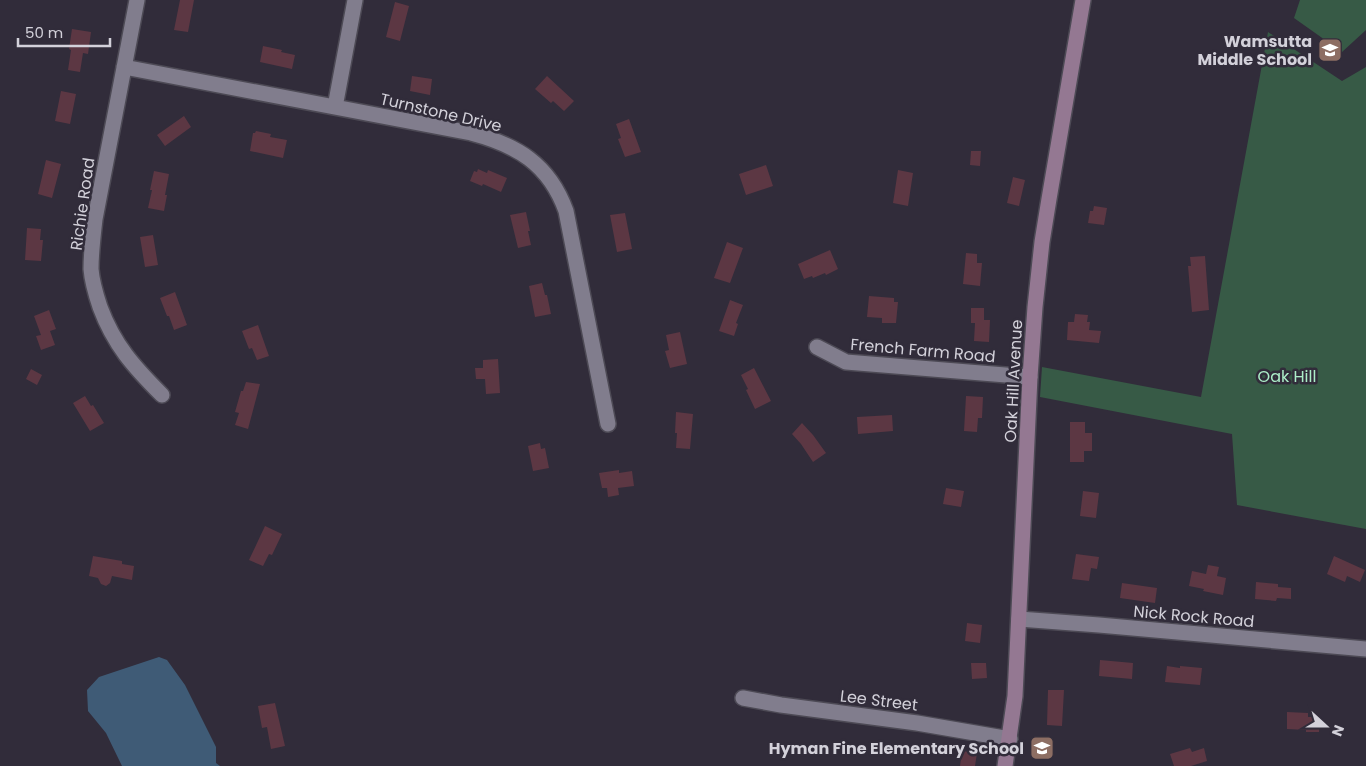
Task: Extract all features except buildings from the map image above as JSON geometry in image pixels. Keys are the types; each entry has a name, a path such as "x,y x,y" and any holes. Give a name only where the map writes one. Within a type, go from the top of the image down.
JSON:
{"main road":[{"name":"Oak Hill Avenue","path":"1005,766 1016,696 1030,377 1035,307 1042,242 1083,0"}],"street":[{"name":"Richie Road","path":"137,0 94,219 91,271 96,294 112,334 124,354 162,395"},
{"path":"335,107 355,0"},
{"name":"Turnstone Drive","path":"124,67 489,138 520,152 543,171 554,184 566,211 608,424"},
{"name":"French Farm Road","path":"816,347 846,362 1030,377"},
{"name":"Nick Rock Road","path":"1019,619 1366,650"},
{"name":"Lee Street","path":"743,698 916,723 1010,739"}],"green space":[{"path":"1300,0 1366,0 1366,30 1342,52 1294,18"},
{"name":"Oak Hill","path":"1268,32 1342,81 1366,67 1366,529 1237,505 1232,434 1040,397 1042,367 1201,397"}],"water":[{"path":"159,657 167,660 185,685 216,747 216,763 220,766 122,766 106,733 88,711 87,690 99,677"}],"place":[{"name":"Wamsutta Middle School","path":"1330,50"},
{"name":"Hyman Fine Elementary School","path":"1042,748"}]}
